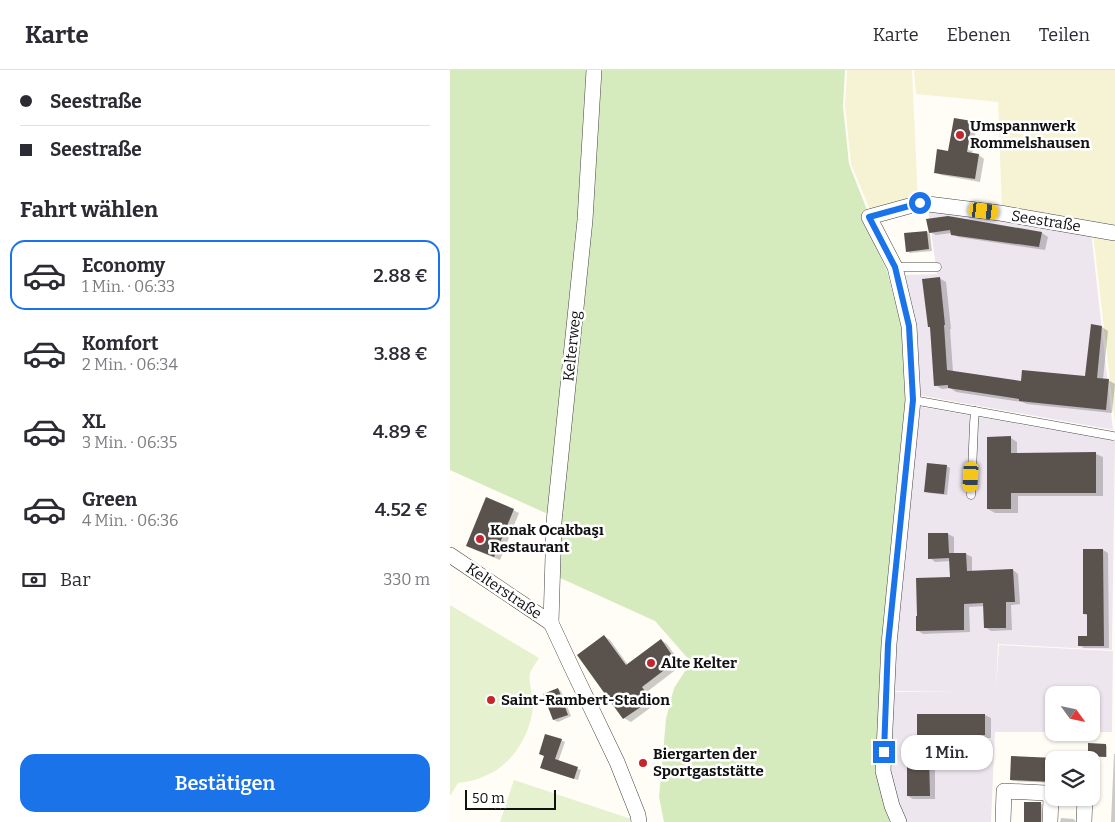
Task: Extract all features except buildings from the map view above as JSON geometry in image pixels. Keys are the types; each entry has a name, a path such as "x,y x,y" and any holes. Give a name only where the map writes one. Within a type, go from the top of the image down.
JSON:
{"street":[{"name":"Kelterweg","path":"552,623 554,522 585,220 594,70"},
{"name":"Seestraße","path":"899,822 883,770 888,654 913,400 909,326 895,267 869,217 920,203 1000,213 1115,232"},
{"name":"Kelterstraße","path":"450,555 552,623 617,762 639,822"},
{"path":"1003,822 1004,791 1045,793"},
{"path":"1050,822 1051,806"},
{"path":"1084,822 1085,806"}],"lane":[{"path":"895,267 936,267"},
{"path":"913,400 1113,436"},
{"path":"970,495 975,411"}],"shaded area":[{"path":"847,70 912,70 918,201 871,212 851,164 845,106"},
{"path":"914,70 1115,70 1115,423 1092,225 1002,210 998,102 916,94"},
{"path":"928,210 1091,231 1113,430 918,395 905,275 937,274"},
{"path":"917,406 1115,441 1112,650 998,644 996,690 999,645 1113,651 1112,732 1100,732 1100,686 1045,686 1045,732 995,732 991,822 903,822 887,771 890,692 958,691 891,691"}],"green space":[{"path":"450,70 845,70 843,106 849,164 867,210 861,214 887,271 903,331 907,403 878,771 894,822 664,822 659,797 666,719 674,688 691,662 655,621 558,577 559,519 450,470"},
{"name":"Saint-Rambert-Stadion","path":"450,605 539,658 531,670 530,677 533,704 531,719 516,751 509,760 491,773 475,780 458,783 450,796"},
{"path":"514,780 631,819 630,822 500,822"}],"place":[{"name":"Umspannwerk Rommelshausen","path":"960,135"},
{"name":"Konak Ocakbaşı Restaurant","path":"480,539"},
{"name":"Alte Kelter","path":"651,663"},
{"name":"Saint-Rambert-Stadion","path":"491,700"},
{"name":"Biergarten der Sportgaststätte","path":"643,763"}],"route":[{"path":"884,752 888,644 913,400 909,326 895,267 869,217 920,203"}]}
